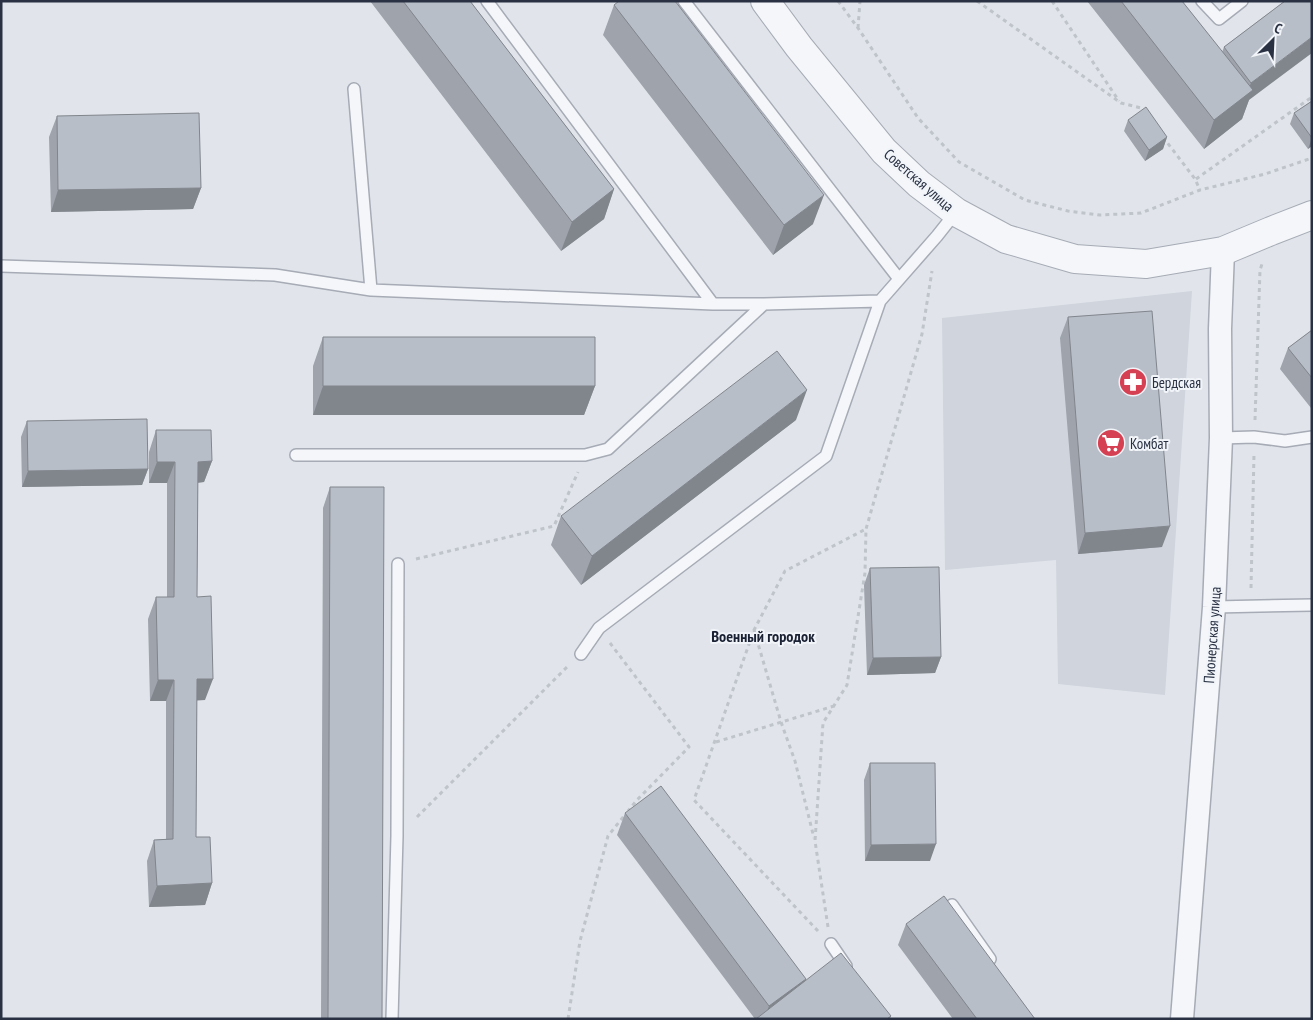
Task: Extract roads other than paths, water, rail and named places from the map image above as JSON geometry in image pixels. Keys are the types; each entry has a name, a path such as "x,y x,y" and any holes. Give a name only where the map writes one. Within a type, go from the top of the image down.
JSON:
{"street":[{"name":"Советская улица","path":"765,1 799,47 884,151 919,184 956,212 1006,239 1075,259 1146,264 1223,251 1312,215"},
{"name":"Пионерская улица","path":"1182,1019 1214,607 1221,438 1220,329 1223,251"}],"lane":[{"path":"487,1 713,304"},
{"path":"684,1 899,279"},
{"path":"1202,1 1219,19 1242,1"},
{"path":"354,89 371,290"},
{"path":"581,654 600,628 826,456 880,301 956,212"},
{"path":"1,266 275,275 371,290 713,304 880,301"},
{"path":"296,455 585,455 608,449 764,304"},
{"path":"1221,438 1254,437 1285,441 1312,437"},
{"path":"392,1019 397,836 398,564"},
{"path":"1214,607 1312,605"},
{"path":"952,904 998,970"},
{"path":"831,944 851,974"}],"place":[{"name":"Бердская","path":"1133,382"},
{"name":"Комбат","path":"1111,443"}],"district":[{"name":"Военный городок","path":"763,636"}]}
